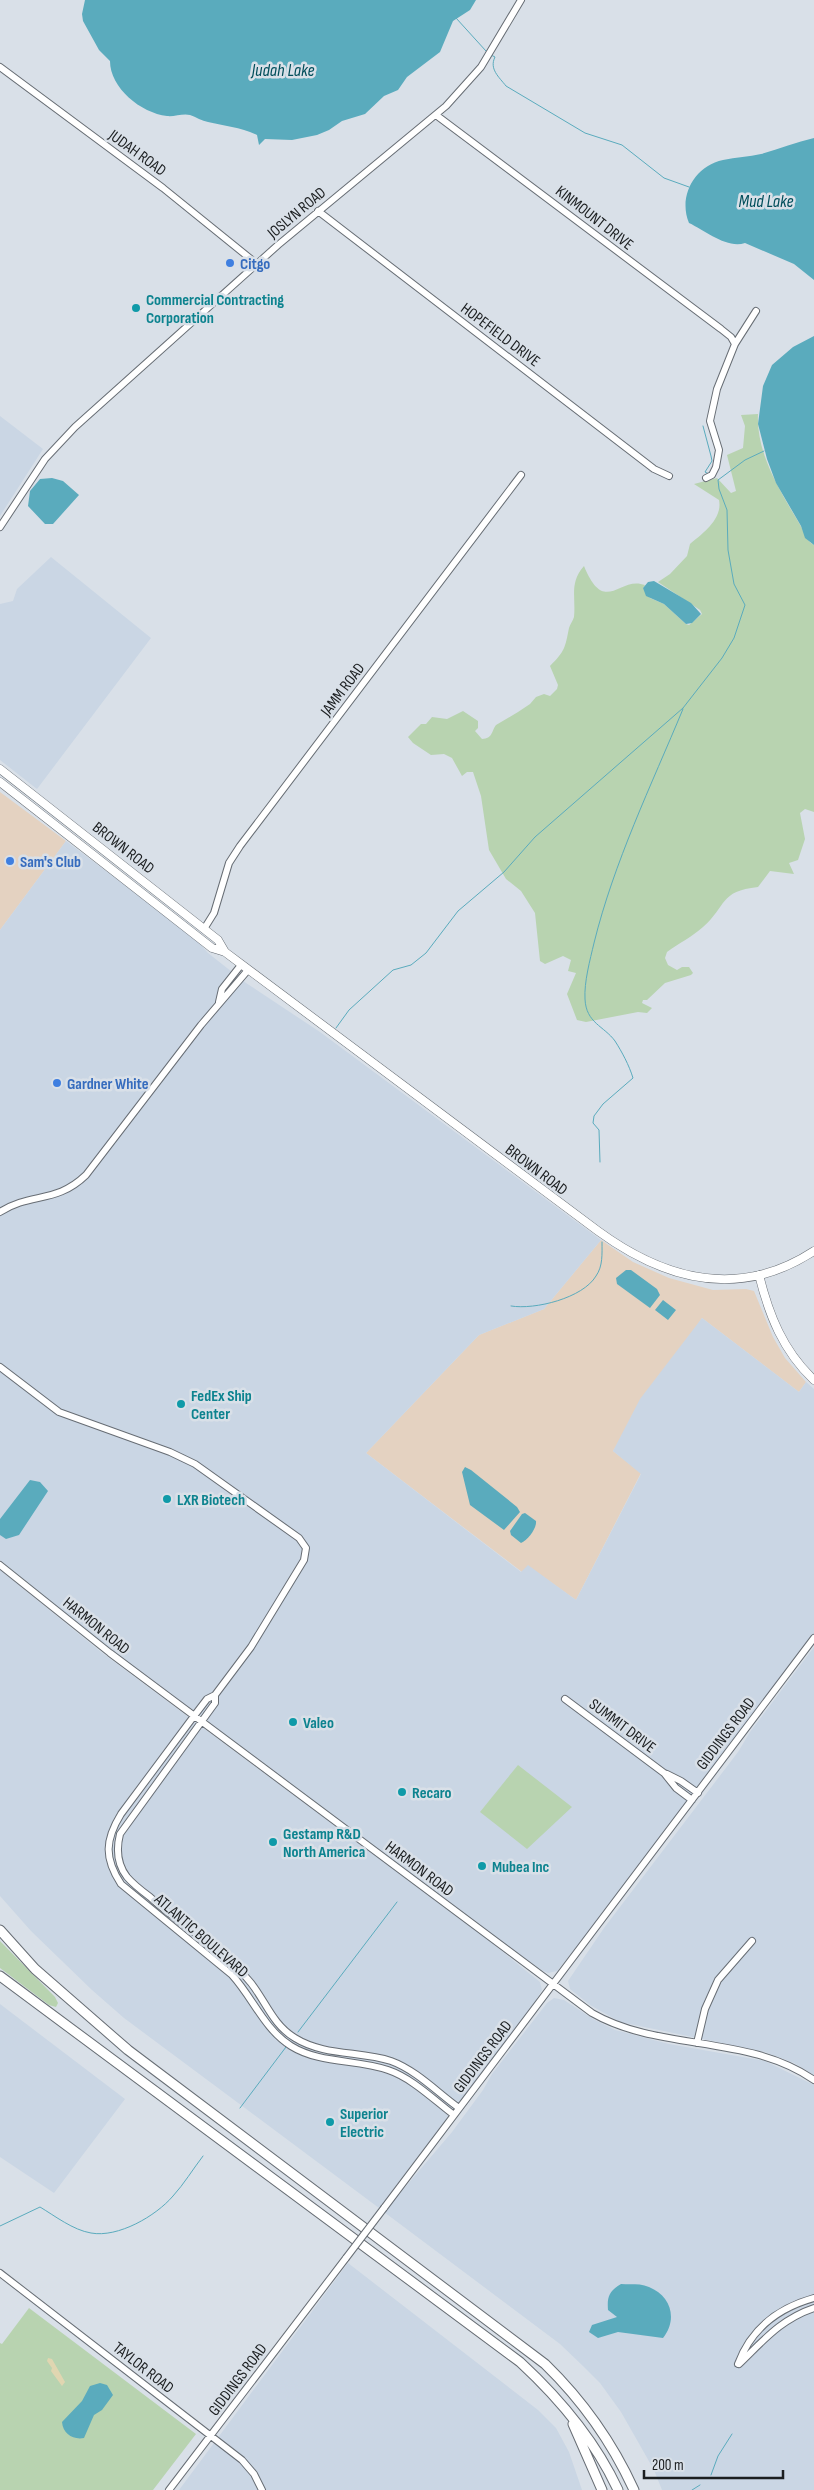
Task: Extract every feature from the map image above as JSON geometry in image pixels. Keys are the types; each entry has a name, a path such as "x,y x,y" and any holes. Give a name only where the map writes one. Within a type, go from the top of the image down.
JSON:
{"highway":[{"path":"0,1930 35,1969 128,2050 544,2364 564,2382 599,2425 634,2490"},
{"path":"0,1976 520,2362 566,2410 596,2450 618,2490"},
{"path":"566,2410 602,2490"}],"main road":[{"name":"BROWN ROAD","path":"0,769 218,940 225,952 241,965 591,1226 635,1256 668,1270 697,1277 727,1279 759,1275"},
{"name":"BROWN ROAD","path":"0,782 196,936 212,948 225,952"},
{"path":"64,831 67,828 72,829 108,857 123,864"},
{"path":"196,936 204,929"},
{"path":"814,1251 790,1264 759,1275 769,1312 777,1331 794,1358 814,1380"}],"street":[{"name":"JOSLYN ROAD","path":"0,527 32,477 57,445 120,385 318,211 436,115 459,93 481,67 521,0"},
{"name":"JUDAH ROAD","path":"0,67 163,188 257,264"},
{"name":"KINMOUNT DRIVE","path":"436,115 721,329 731,337 734,344"},
{"name":"HOPEFIELD DRIVE","path":"318,211 654,469 669,476"},
{"path":"706,478 712,475 716,467 719,450 710,422 713,403 734,344 756,311"},
{"name":"JAMM ROAD","path":"204,929 214,913 229,863 240,846 521,475"},
{"path":"219,1002 222,989 241,965"},
{"path":"0,1212 22,1201 64,1192 86,1175 219,1002 230,994 248,970"},
{"path":"0,1367 59,1412 170,1452 194,1464 306,1548 306,1554 291,1582 251,1647 215,1695"},
{"name":"HARMON ROAD","path":"0,1565 110,1654 592,2013 617,2026 750,2052 778,2061 814,2080"},
{"name":"GIDDINGS ROAD","path":"170,2490 814,1638"},
{"name":"ATLANTIC BOULEVARD","path":"454,2115 405,2078 388,2070 311,2055 291,2046 275,2034 245,1990 232,1975 122,1884 115,1874 108,1852 111,1831 208,1699 215,1695 215,1704 120,1834 117,1852 122,1870 128,1878 156,1902 238,1969 252,1984 272,2017 296,2038 314,2047 391,2061 410,2071 459,2108"},
{"name":"SUMMIT DRIVE","path":"565,1698 664,1773 681,1781 698,1793"},
{"name":"SUMMIT DRIVE","path":"664,1773 676,1788 692,1800"},
{"path":"697,2042 704,2009 714,1987 752,1940"},
{"name":"TAYLOR ROAD","path":"0,2274 211,2436 246,2465 256,2476 262,2490"},
{"path":"814,2298 794,2305 773,2317 745,2346 738,2364 778,2326 788,2319 814,2308"}],"shaded area":[{"path":"0,416 43,449 0,516"},
{"path":"51,557 151,638 37,789 0,760 0,604 13,601 17,589"},
{"path":"0,792 66,841 0,930"},
{"path":"66,841 194,937 208,953 246,983 320,1032 601,1240 544,1309 479,1335 366,1453 521,1572 528,1565 576,1600 641,1474 613,1451 640,1399 702,1318 799,1392 806,1382 814,1389 814,1634 615,1899 557,1971 548,1973 543,1971 512,1949 87,1631 0,1560 0,930"},
{"path":"601,1240 633,1262 669,1278 713,1290 746,1289 754,1291 773,1337 785,1358 806,1382 799,1392 702,1318 613,1451 641,1473 576,1600 528,1566 522,1572 366,1453 479,1335 544,1309"},
{"path":"0,1570 101,1652 483,1936 540,1982 542,1990 535,2002 379,2208 124,2018 31,1931 0,1896"},
{"path":"814,1647 814,2075 794,2063 765,2052 620,2022 590,2005 570,1989 568,1981 604,1928 738,1752 750,1732"},
{"path":"554,1998 564,2000 593,2019 615,2030 669,2044 765,2061 814,2085 814,2490 662,2490 654,2470 621,2412 600,2383 583,2366 560,2344 384,2212 452,2132 483,2090 492,2074 547,2003"},
{"path":"0,2004 125,2099 54,2193 0,2157"},
{"path":"348,2263 538,2410 556,2428 569,2452 582,2490 179,2490"}],"green space":[{"path":"758,414 758,429 765,457 777,485 807,538 814,545 814,812 805,809 800,813 805,839 798,860 789,863 794,874 770,871 758,887 745,889 730,896 703,927 667,952 665,958 668,965 677,970 682,967 689,967 693,973 691,975 665,983 647,1000 643,1000 642,1003 652,1008 647,1013 638,1012 586,1022 577,1020 567,994 576,973 568,971 571,960 563,956 545,964 540,961 535,913 521,891 506,879 489,850 481,796 473,772 467,772 462,776 452,758 444,754 431,755 413,743 408,737 421,724 426,724 432,717 447,719 463,711 478,721 478,728 475,731 482,739 486,738 490,736 496,725 530,704 536,697 544,694 550,696 557,689 558,685 550,666 562,653 565,645 569,627 574,617 576,578 584,566 592,581 599,589 606,592 636,583 645,585 643,588 650,598 664,604 686,624 689,625 702,614 700,610 658,582 670,574 687,556 690,544 715,520 718,513 719,500 694,484 717,478 731,493 736,491 727,455 743,448 745,426 741,415"},
{"path":"518,1765 572,1807 527,1849 480,1812"},
{"path":"0,1941 55,1997 58,2003 56,2007 49,2005 0,1968"},
{"path":"29,2308 196,2434 153,2490 0,2490 0,2343 2,2344"}],"sand":[{"path":"48,2358 52,2359 65,2382 62,2386 51,2371 52,2368 47,2361"}],"water":[{"name":"Judah Lake","path":"85,0 476,0 470,10 453,21 440,52 407,77 398,90 384,96 365,114 342,121 329,130 317,135 292,140 265,139 259,145 257,135 251,132 190,115 170,116 157,114 129,98 115,81 110,61 99,50 83,21 82,14"},
{"name":"Mud Lake","path":"814,138 814,280 794,264 745,243 731,244 689,223 686,213 687,193 691,184 704,169 713,163 723,160 761,154"},
{"path":"814,336 814,545 805,538 801,526 776,483 767,459 758,424 763,386 772,365 793,347"},
{"path":"52,478 63,481 79,495 53,524 45,524 28,506 30,491 40,479"},
{"path":"654,581 691,603 701,614 692,623 686,624 664,604 646,596 643,588 648,582"},
{"path":"626,1270 631,1270 657,1289 660,1295 650,1308 617,1284 616,1278"},
{"path":"663,1300 676,1310 668,1320 655,1310"},
{"path":"465,1467 517,1507 520,1512 504,1530 470,1505 462,1472"},
{"path":"30,1480 40,1482 48,1491 19,1535 6,1539 0,1535 0,1519"},
{"path":"525,1513 536,1521 536,1524 532,1534 521,1543 511,1535 510,1531 522,1514"},
{"path":"621,2284 646,2286 663,2296 670,2309 671,2316 668,2331 663,2338 618,2332 598,2338 589,2332 592,2325 617,2317 608,2310 608,2301 611,2292"},
{"path":"100,2383 107,2385 113,2395 102,2410 94,2415 84,2438 72,2437 64,2430 62,2422 82,2401 90,2386"}],"waterway":[{"path":"456,18 486,51"},
{"path":"491,55 495,57 493,61 494,69 506,86 585,133 622,145 664,178 689,187"},
{"path":"703,426 712,461 705,472 709,474"},
{"path":"336,1028 349,1010 393,970 411,965 426,953 458,911 504,872 535,837 683,708 722,658 734,638 745,605 734,584 728,550 727,510 719,489 718,480 745,460 764,451"},
{"path":"600,1162 599,1130 593,1123 594,1116 603,1104 633,1078 615,1041 589,1014 586,1007 585,985 594,943 612,883 683,709"},
{"path":"511,1306 521,1307 545,1304 558,1301 581,1291 590,1284 600,1268 602,1242"},
{"path":"298,2032 397,1902"},
{"path":"240,2108 286,2047"},
{"path":"0,2226 40,2207 64,2222 91,2233 102,2234 124,2229 147,2218 166,2204 181,2187 203,2156"},
{"path":"711,2475 718,2456 732,2434"},
{"path":"692,2490 700,2485"}],"place":[{"name":"Citgo","path":"230,263"},
{"name":"Commercial Contracting Corporation","path":"136,308"},
{"name":"Sam's Club","path":"10,861"},
{"name":"Gardner White","path":"57,1083"},
{"name":"FedEx Ship Center","path":"181,1404"},
{"name":"LXR Biotech","path":"167,1499"},
{"name":"Valeo","path":"293,1722"},
{"name":"Recaro","path":"402,1792"},
{"name":"Gestamp R&D North America","path":"273,1842"},
{"name":"Mubea Inc","path":"482,1866"},
{"name":"Superior Electric","path":"330,2122"}]}
